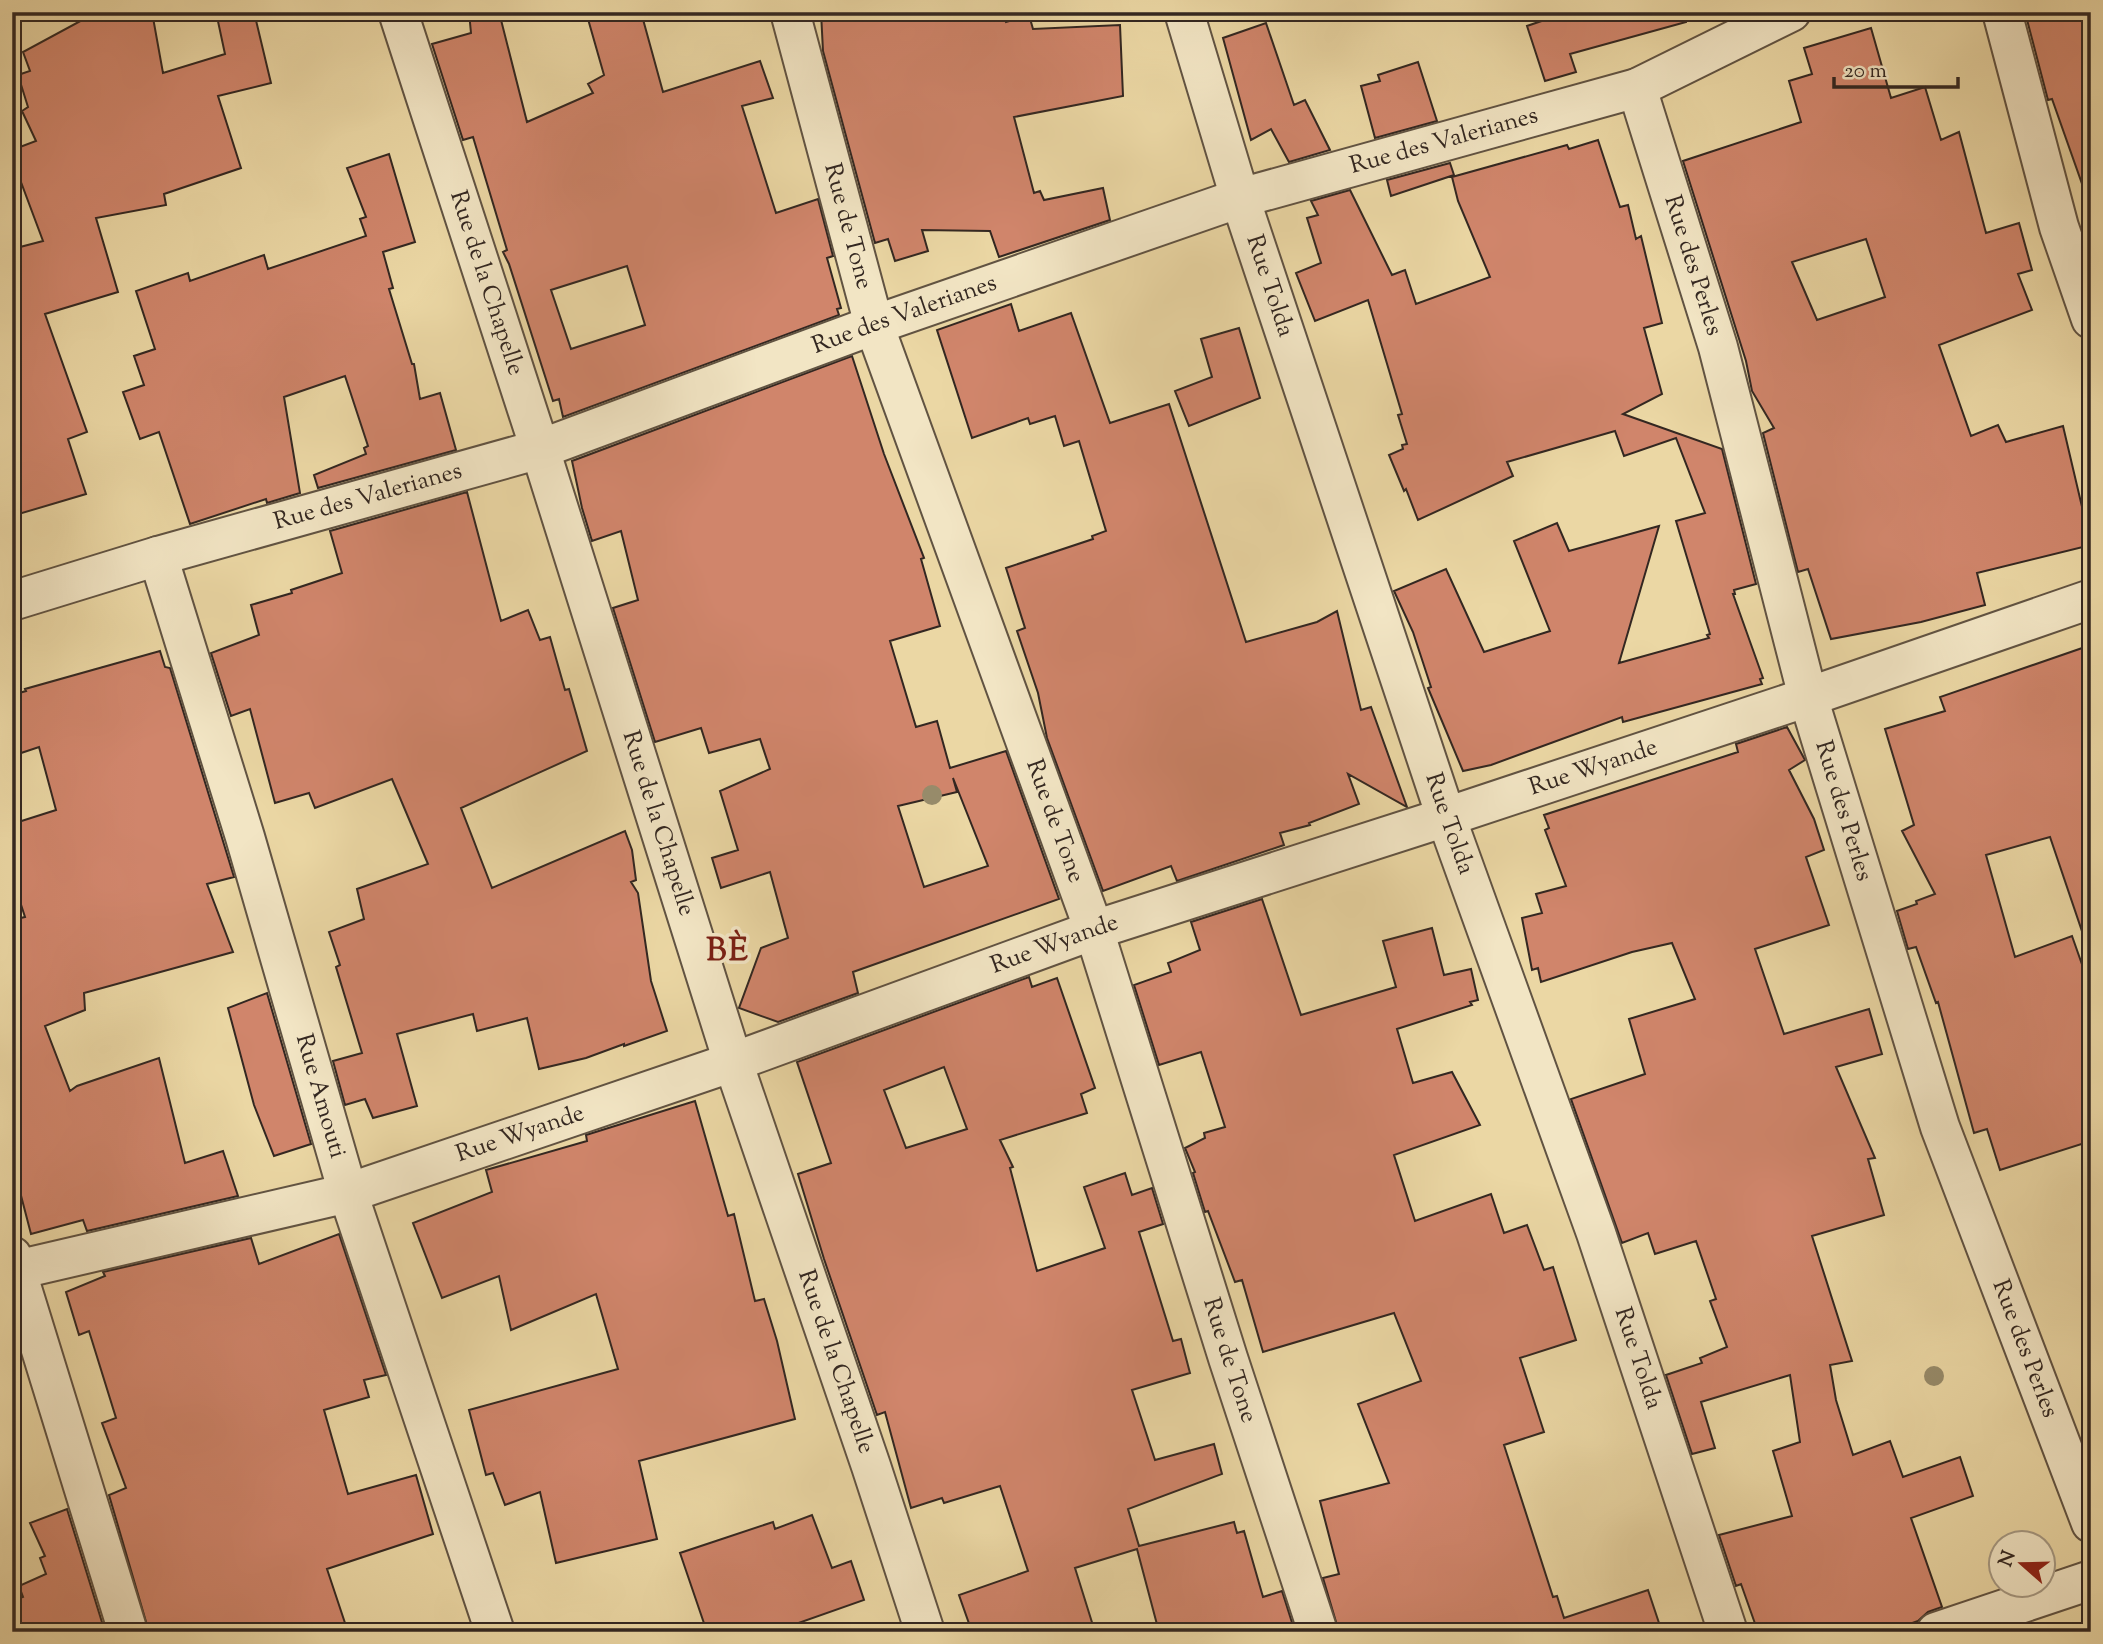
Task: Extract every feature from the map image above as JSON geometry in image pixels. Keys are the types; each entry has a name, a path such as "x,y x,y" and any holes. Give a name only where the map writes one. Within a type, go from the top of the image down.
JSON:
{"street":[{"name":"Rue de la Chapelle","path":"398,12 540,449 733,1062 867,1453 925,1632"},
{"name":"Rue de Tone","path":"790,12 874,325 1094,930 1228,1358 1318,1632"},
{"name":"Rue Tolda","path":"1184,12 1240,198 1446,817 1596,1233 1728,1632"},
{"name":"Rue des Valerianes","path":"12,601 158,556 540,449 874,325 1240,198 1637,88 1791,12"},
{"path":"2002,12 2059,227 2091,319"},
{"name":"Rue des Perles","path":"1637,88 1718,347 1808,697 1940,1127 2091,1523"},
{"name":"Rue Amouti","path":"158,556 245,837 348,1193 495,1632"},
{"name":"Rue Wyande","path":"14,1266 348,1193 733,1062 1094,930 1808,697 2091,599"},
{"path":"14,1266 128,1632"},
{"path":"1936,1632 2091,1580"}],"building":[{"path":"97,12 152,12 163,73 225,54 216,12 254,12 271,83 218,96 241,168 164,194 166,205 96,218 118,292 45,314 87,432 68,439 86,494 12,516 12,237 16,236 20,247 43,241 12,158 12,150 36,141 22,111 28,107 18,75 30,71 23,52"},
{"path":"469,12 499,12 527,122 593,93 588,84 604,75 586,12 641,12 663,92 760,61 773,98 742,106 776,213 818,199 833,256 827,258 841,308 837,309 839,315 563,417 559,399 553,401 503,252 507,250 473,137 463,140 432,44 471,33","holes":["627,266 645,325 571,349 551,290"]},
{"path":"821,12 1002,12 1006,22 1029,15 1033,29 1120,25 1123,96 1014,117 1034,193 1040,191 1044,200 1103,188 1110,220 999,257 990,231 922,230 928,251 895,261 888,239 875,243 823,51"},
{"path":"1568,12 1685,12 1686,22 1570,54 1576,72 1545,81 1527,26"},
{"path":"2025,12 2091,12 2091,194 2086,195 2052,99 2048,100"},
{"path":"1266,23 1294,105 1305,100 1330,150 1289,162 1271,129 1251,140 1223,38"},
{"path":"1871,28 1891,98 1925,87 1941,140 1959,132 1986,233 2019,223 2032,270 2018,274 2032,310 1939,345 1971,436 1998,425 2006,442 2063,426 2091,545 1977,573 1985,605 1921,622 1831,639 1808,569 1798,572 1763,433 1774,428 1752,391 1746,361 1683,161 1801,122 1789,81 1812,74 1804,48","holes":["1866,239 1885,297 1817,320 1792,262"]},
{"path":"1418,62 1437,121 1375,138 1361,86 1380,81 1378,75"},
{"path":"1598,140 1620,207 1628,205 1636,239 1641,236 1662,323 1644,328 1662,394 1623,414 1722,449 1756,584 1734,590 1733,594 1763,678 1760,679 1762,684 1623,722 1622,717 1491,765 1463,771 1428,688 1431,687 1413,632 1394,591 1446,569 1484,652 1550,631 1514,541 1557,523 1569,551 1659,526 1619,663 1709,638 1676,521 1705,513 1676,438 1624,456 1615,431 1507,462 1513,476 1418,520 1389,455 1403,449 1402,445 1407,444 1398,415 1402,414 1368,300 1315,321 1296,273 1321,263 1307,218 1318,215 1311,201 1350,190 1392,275 1405,270 1416,304 1490,277 1458,201 1452,177 1567,145 1569,149"},
{"path":"389,154 415,242 383,252 393,288 389,289 414,364 420,399 440,393 456,450 318,488 314,475 366,454 364,448 368,446 345,376 284,397 300,493 267,503 266,499 190,524 159,432 140,439 123,392 144,385 134,356 155,349 136,291 188,273 190,281 264,255 268,269 366,236 360,219 366,217 347,168"},
{"path":"1450,163 1454,175 1391,196 1387,180"},
{"path":"1011,304 1019,331 1071,313 1110,423 1169,404 1246,642 1317,622 1337,611 1361,710 1371,707 1407,807 1348,774 1359,804 1309,823 1310,825 1280,833 1284,845 1177,881 1171,866 1103,891 1047,738 1038,693 1017,631 1025,628 1006,568 1093,539 1092,536 1106,531 1079,441 1064,446 1055,416 1030,424 1028,418 972,438 937,330"},
{"path":"1239,328 1260,398 1189,426 1175,391 1212,377 1201,339"},
{"path":"852,356 884,454 924,558 921,559 940,626 890,641 916,727 937,721 950,768 1006,751 1059,899 853,972 858,993 778,1022 739,1008 761,948 788,938 770,872 721,888 712,858 738,850 720,791 770,769 760,739 709,753 701,728 655,742 613,608 638,600 621,531 592,541 572,461","holes":["953,778 988,866 924,887 898,806 957,792"]},
{"path":"467,492 501,621 528,610 540,640 550,637 587,751 461,808 492,888 625,831 632,850 636,880 631,882 638,893 651,981 667,1031 586,1058 539,1069 527,1018 477,1031 473,1014 397,1034 417,1106 373,1118 365,1099 345,1105 333,1061 362,1053 336,967 340,965 329,932 364,919 357,889 428,864 392,779 315,808 309,793 275,803 250,709 231,716 211,653 259,635 251,605 292,593 291,590 342,573 330,531"},
{"path":"2091,645 2091,939 2085,940 2050,837 1986,855 2015,957 2072,936 2091,990 2091,1141 2000,1170 1987,1129 1974,1133 1938,1002 1936,1003 1916,947 1908,949 1897,911 1935,894 1902,831 1914,825 1885,729 1945,711 1940,697"},
{"path":"160,651 165,667 170,668 234,877 207,884 233,952 84,993 85,1010 45,1026 70,1091 77,1086 159,1058 185,1163 223,1151 238,1196 87,1231 83,1220 31,1234 12,1161 12,920 25,917 12,877 12,824 56,810 39,747 12,756 12,695"},
{"path":"1787,727 1805,760 1789,770 1814,819 1824,850 1806,857 1829,925 1755,949 1784,1034 1869,1009 1882,1054 1836,1067 1875,1158 1868,1159 1884,1215 1812,1236 1852,1361 1830,1365 1836,1400 1853,1455 1890,1441 1903,1477 1960,1457 1973,1496 1911,1518 1942,1607 1928,1612 1918,1621 1887,1632 1758,1632 1741,1584 1736,1586 1719,1535 1792,1516 1773,1451 1800,1442 1790,1375 1701,1402 1715,1448 1692,1454 1666,1375 1702,1363 1700,1358 1727,1347 1710,1301 1716,1299 1696,1241 1655,1254 1648,1233 1622,1243 1571,1099 1645,1074 1629,1019 1695,999 1672,943 1632,952 1541,982 1538,968 1532,970 1522,918 1542,913 1536,894 1566,886 1545,830 1549,828 1544,815 1738,752 1736,744"},
{"path":"1262,899 1301,1015 1396,987 1383,941 1432,928 1444,975 1471,969 1478,1000 1470,1002 1472,1005 1397,1029 1413,1083 1452,1072 1480,1125 1394,1155 1415,1221 1491,1194 1504,1233 1527,1225 1544,1270 1553,1267 1576,1340 1520,1358 1544,1432 1504,1445 1553,1597 1557,1596 1564,1618 1648,1590 1662,1632 1339,1632 1323,1578 1339,1574 1320,1501 1389,1483 1358,1404 1421,1381 1394,1313 1263,1352 1242,1280 1235,1282 1208,1211 1205,1212 1193,1173 1195,1172 1185,1148 1205,1138 1204,1133 1225,1127 1201,1052 1159,1065 1134,985 1171,972 1168,963 1200,950 1191,922"},
{"path":"1029,977 1032,987 1057,978 1095,1088 1081,1094 1087,1113 1000,1140 1013,1167 1010,1168 1037,1271 1105,1248 1084,1187 1125,1173 1132,1195 1152,1188 1163,1224 1139,1232 1173,1341 1181,1339 1190,1373 1132,1390 1155,1460 1214,1444 1222,1474 1128,1509 1139,1546 1234,1522 1237,1533 1244,1531 1263,1597 1282,1591 1295,1632 1159,1632 1137,1549 1075,1568 1095,1632 972,1632 959,1595 1028,1571 1000,1486 944,1503 942,1498 911,1508 885,1412 877,1415 798,1174 831,1163 797,1062","holes":["944,1067 967,1129 906,1148 884,1090"]},
{"path":"267,993 311,1144 274,1156 254,1105 228,1008"},
{"path":"695,1101 728,1216 734,1214 755,1301 764,1299 795,1419 639,1461 657,1539 556,1563 540,1492 505,1505 493,1473 486,1475 469,1410 618,1369 596,1294 511,1330 499,1276 442,1298 413,1223 492,1192 486,1170 587,1141 586,1135"},
{"path":"339,1234 386,1375 364,1380 369,1397 324,1410 348,1494 416,1475 433,1534 327,1569 348,1632 149,1632 109,1495 126,1488 102,1423 116,1418 89,1331 79,1335 66,1292 105,1276 103,1272 251,1238 259,1264"},
{"path":"67,1509 105,1632 12,1632 12,1601 23,1597 19,1586 46,1574 40,1558 45,1556 30,1523"},
{"path":"812,1515 832,1568 851,1561 864,1600 773,1632 707,1632 680,1553 773,1522 775,1529"}],"district":[{"name":"BÈ","path":"728,952"}]}
